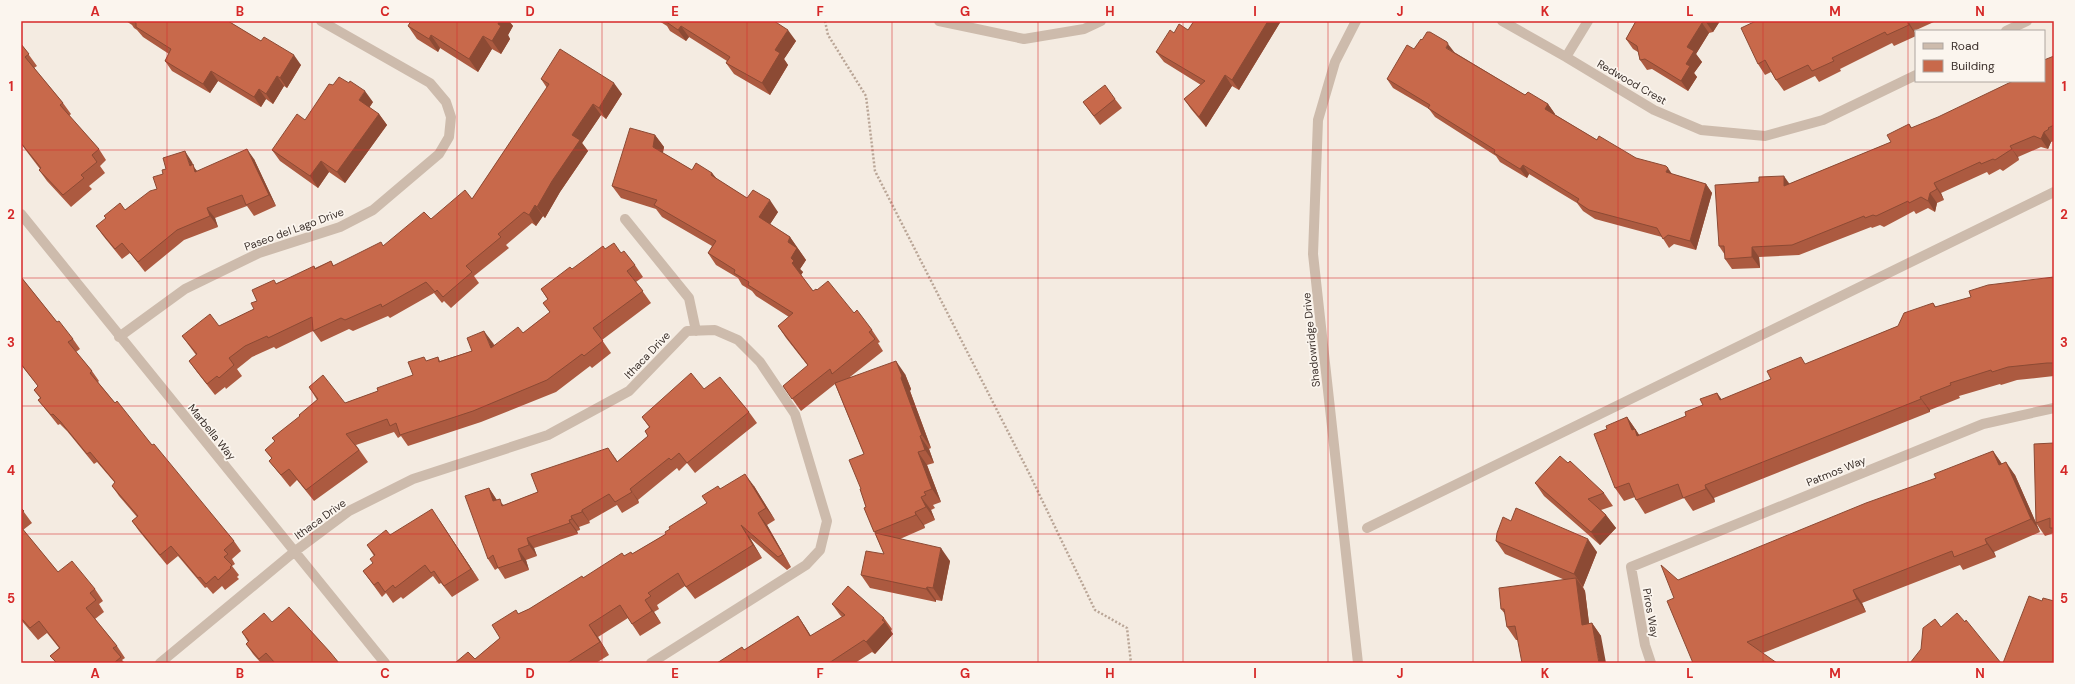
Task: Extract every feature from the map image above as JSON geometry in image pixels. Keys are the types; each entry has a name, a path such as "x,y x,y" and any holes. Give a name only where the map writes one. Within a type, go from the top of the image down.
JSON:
{"street":[{"name":"Paseo del Lago Drive","path":"119,337 192,286 258,253 340,227 373,210 439,154 449,137 451,117 446,102 430,83 321,21"},
{"path":"939,21 1024,39 1084,29 1101,21"},
{"name":"Shadowridge Drive","path":"1356,21 1335,62 1318,120 1313,254 1358,663"},
{"name":"Redwood Crest","path":"1502,21 1566,57 1654,110 1701,130 1765,136 1823,120 1915,75"},
{"path":"1566,57 1588,21"},
{"path":"2008,30 2027,21"},
{"path":"1367,528 2054,192"},
{"name":"Marbella Way","path":"21,214 119,337 385,663"},
{"path":"625,219 689,298 696,331"},
{"name":"Ithaca Drive","path":"160,663 294,552 349,511 414,479 548,436 629,391 687,331 715,330 738,340 760,362 795,414 827,521 820,550 806,565 651,663"},
{"name":"Patmos Way","path":"1631,567 1983,424 2054,408"},
{"name":"Piros Way","path":"1631,567 1645,645 1651,663"}],"path":[{"path":"825,21 828,35 866,96 875,171 1028,471 1095,610 1127,628 1131,663"}],"building":[{"path":"133,21 228,21 261,41 264,37 294,55 280,78 277,76 266,94 259,89 254,97 211,71 203,84 165,61 171,49 136,27 136,23"},
{"path":"411,21 499,21 498,24 501,26 492,41 483,36 469,59 431,35 429,39 408,26"},
{"path":"665,21 774,21 788,30 775,50 780,53 762,83 726,63 730,57 681,26 678,30"},
{"path":"1194,21 1268,21 1232,80 1225,75 1199,117 1184,99 1205,81 1156,52 1170,30 1174,33 1179,24 1188,30"},
{"path":"1636,21 1706,21 1702,23 1687,47 1694,51 1686,64 1690,66 1681,81 1645,59 1640,60 1637,46 1626,39"},
{"path":"1756,21 1907,21 1909,25 1887,35 1885,32 1832,58 1834,61 1812,71 1808,65 1776,80 1765,60 1758,64 1741,28"},
{"path":"1427,32 1430,32 1447,42 1448,44 1446,48 1525,95 1528,92 1548,104 1545,109 1597,140 1599,136 1636,158 1666,166 1668,168 1666,172 1706,184 1690,241 1668,235 1663,239 1657,228 1589,210 1577,202 1579,199 1523,165 1520,169 1494,153 1495,150 1428,108 1430,105 1387,79 1407,45 1414,49"},
{"path":"21,44 29,54 25,57 63,103 60,105 99,149 92,155 97,162 81,175 84,178 63,195 39,170 41,168 21,143"},
{"path":"560,49 614,83 599,108 593,104 572,135 580,140 552,181 537,207 535,205 529,215 524,212 498,234 501,237 466,266 472,272 443,297 437,290 435,292 426,282 382,307 381,304 345,320 341,318 313,331 312,317 268,338 267,336 245,346 229,358 234,365 219,378 217,376 207,384 189,361 197,354 182,336 210,314 219,326 254,309 251,303 257,301 252,290 274,280 276,284 314,266 315,269 331,261 333,266 381,242 383,246 424,212 431,219 465,190 472,199 549,84 541,79"},
{"path":"2054,56 2054,125 2044,132 2041,139 2034,136 2010,146 2012,149 1995,160 1993,159 1981,164 1980,162 1934,183 1937,189 1930,193 1928,201 1921,197 1909,203 1908,201 1876,216 1873,215 1865,218 1864,216 1792,245 1752,247 1752,257 1725,259 1724,246 1719,246 1715,185 1759,182 1759,177 1784,176 1784,186 1891,142 1887,135 1909,124 1911,128 1938,117 2011,82 2045,82 2045,60"},
{"path":"339,77 349,83 350,81 365,91 359,100 379,114 337,172 321,161 310,176 272,150 297,114 305,120 329,84 333,85"},
{"path":"1105,85 1115,99 1094,116 1083,102"},
{"path":"630,128 655,135 653,147 692,170 696,163 712,173 711,175 747,198 753,190 770,200 759,217 790,237 788,242 797,248 791,258 794,261 792,263 813,291 816,289 817,290 828,281 854,313 857,310 872,330 869,332 875,339 832,374 830,369 792,399 783,386 808,365 778,326 793,313 748,285 749,282 734,273 735,270 708,253 716,241 654,205 657,200 612,186"},
{"path":"247,149 269,195 246,205 242,195 207,208 210,216 177,230 138,262 122,243 115,249 96,226 106,218 104,216 120,203 125,210 150,191 157,189 153,177 163,174 162,170 166,169 163,158 185,151 190,166 193,164 195,172"},
{"path":"614,243 621,253 624,251 635,265 627,271 643,291 593,328 603,341 584,356 582,354 547,380 473,411 400,435 396,423 390,426 387,419 346,434 359,450 306,490 289,469 281,475 269,461 272,458 265,450 275,441 272,438 300,416 299,415 318,399 309,387 323,375 345,403 378,391 377,388 413,375 408,362 424,357 426,361 438,357 439,362 472,351 467,338 484,331 491,348 518,327 523,333 550,312 543,303 548,299 541,289 570,267 572,269 603,246 605,249"},
{"path":"21,277 57,322 59,321 73,339 68,342 92,371 90,373 115,403 117,401 152,445 154,444 234,541 224,550 228,554 224,557 232,565 230,567 231,568 218,580 215,576 206,584 200,577 198,578 171,546 160,555 132,521 138,516 112,486 115,482 90,452 87,454 60,421 53,414 51,415 38,400 41,398 34,390 38,386 21,364"},
{"path":"2054,277 2054,363 2008,367 1992,372 1991,370 1950,383 1951,385 1920,397 1921,399 1705,485 1706,489 1683,498 1678,484 1636,500 1629,483 1615,488 1594,434 1607,429 1606,426 1627,417 1632,430 1635,429 1637,436 1686,416 1685,412 1703,405 1700,399 1717,393 1720,400 1771,379 1767,371 1801,357 1805,364 1898,326 1904,313 1933,303 1935,307 1971,297 1969,291 1988,285"},
{"path":"896,361 922,435 920,436 925,450 918,452 932,489 924,492 926,495 921,497 926,507 915,512 916,515 874,532 864,508 866,507 861,489 849,460 864,454 835,383"},
{"path":"691,373 704,389 720,377 749,412 687,463 679,453 671,460 669,458 630,489 632,492 615,502 609,494 582,510 582,512 571,516 572,519 569,520 570,523 527,538 529,545 518,549 522,560 498,568 493,555 488,559 465,496 489,488 493,501 500,499 502,506 538,492 531,474 608,448 617,462 648,436 645,431 650,427 642,417"},
{"path":"2054,443 2054,528 2050,528 2050,518 2036,523 2034,444"},
{"path":"1993,451 1999,465 2006,462 2031,519 1985,539 1987,544 1954,557 1952,551 1853,590 1857,599 1747,642 1777,663 1693,663 1667,601 1674,598 1661,565 1678,580 1866,503 1936,478 1934,474"},
{"path":"1560,456 1568,463 1570,461 1604,493 1588,499 1606,515 1591,532 1535,483"},
{"path":"745,474 766,508 758,513 783,554 778,557 741,525 753,545 686,587 678,573 648,593 651,596 645,600 652,611 632,624 620,605 589,625 600,642 567,663 455,663 468,652 475,659 500,638 492,625 516,610 518,614 529,609 582,576 583,578 622,553 624,556 631,552 632,554 666,534 665,532 670,529 669,527 707,503 702,496 718,486 720,489"},
{"path":"1516,508 1588,539 1574,574 1496,541 1497,533 1503,517 1511,521"},
{"path":"432,509 471,569 444,586 434,571 431,573 425,565 395,588 393,585 385,592 378,582 374,585 363,571 373,563 370,559 375,555 367,545 386,530 390,535"},
{"path":"21,527 58,572 72,561 95,589 90,593 96,600 86,608 117,646 113,648 121,657 114,663 57,663 50,656 60,648 39,621 30,628 21,618"},
{"path":"875,533 941,548 933,588 927,587 926,589 861,575 866,551 884,554"},
{"path":"1576,578 1582,625 1592,623 1599,663 1522,663 1515,626 1507,627 1504,609 1501,609 1499,588"},
{"path":"848,586 884,618 882,620 885,622 866,642 864,640 829,663 717,663 742,647 744,650 798,616 810,636 845,615 832,604"},
{"path":"2029,596 2042,601 2043,598 2054,601 2054,663 2003,663"},
{"path":"289,607 339,663 275,663 266,653 259,659 246,644 249,641 242,632 264,613 272,622"},
{"path":"1957,613 1965,622 1966,620 2001,663 1910,663 1921,649 1923,628 1935,619 1941,627"}]}
